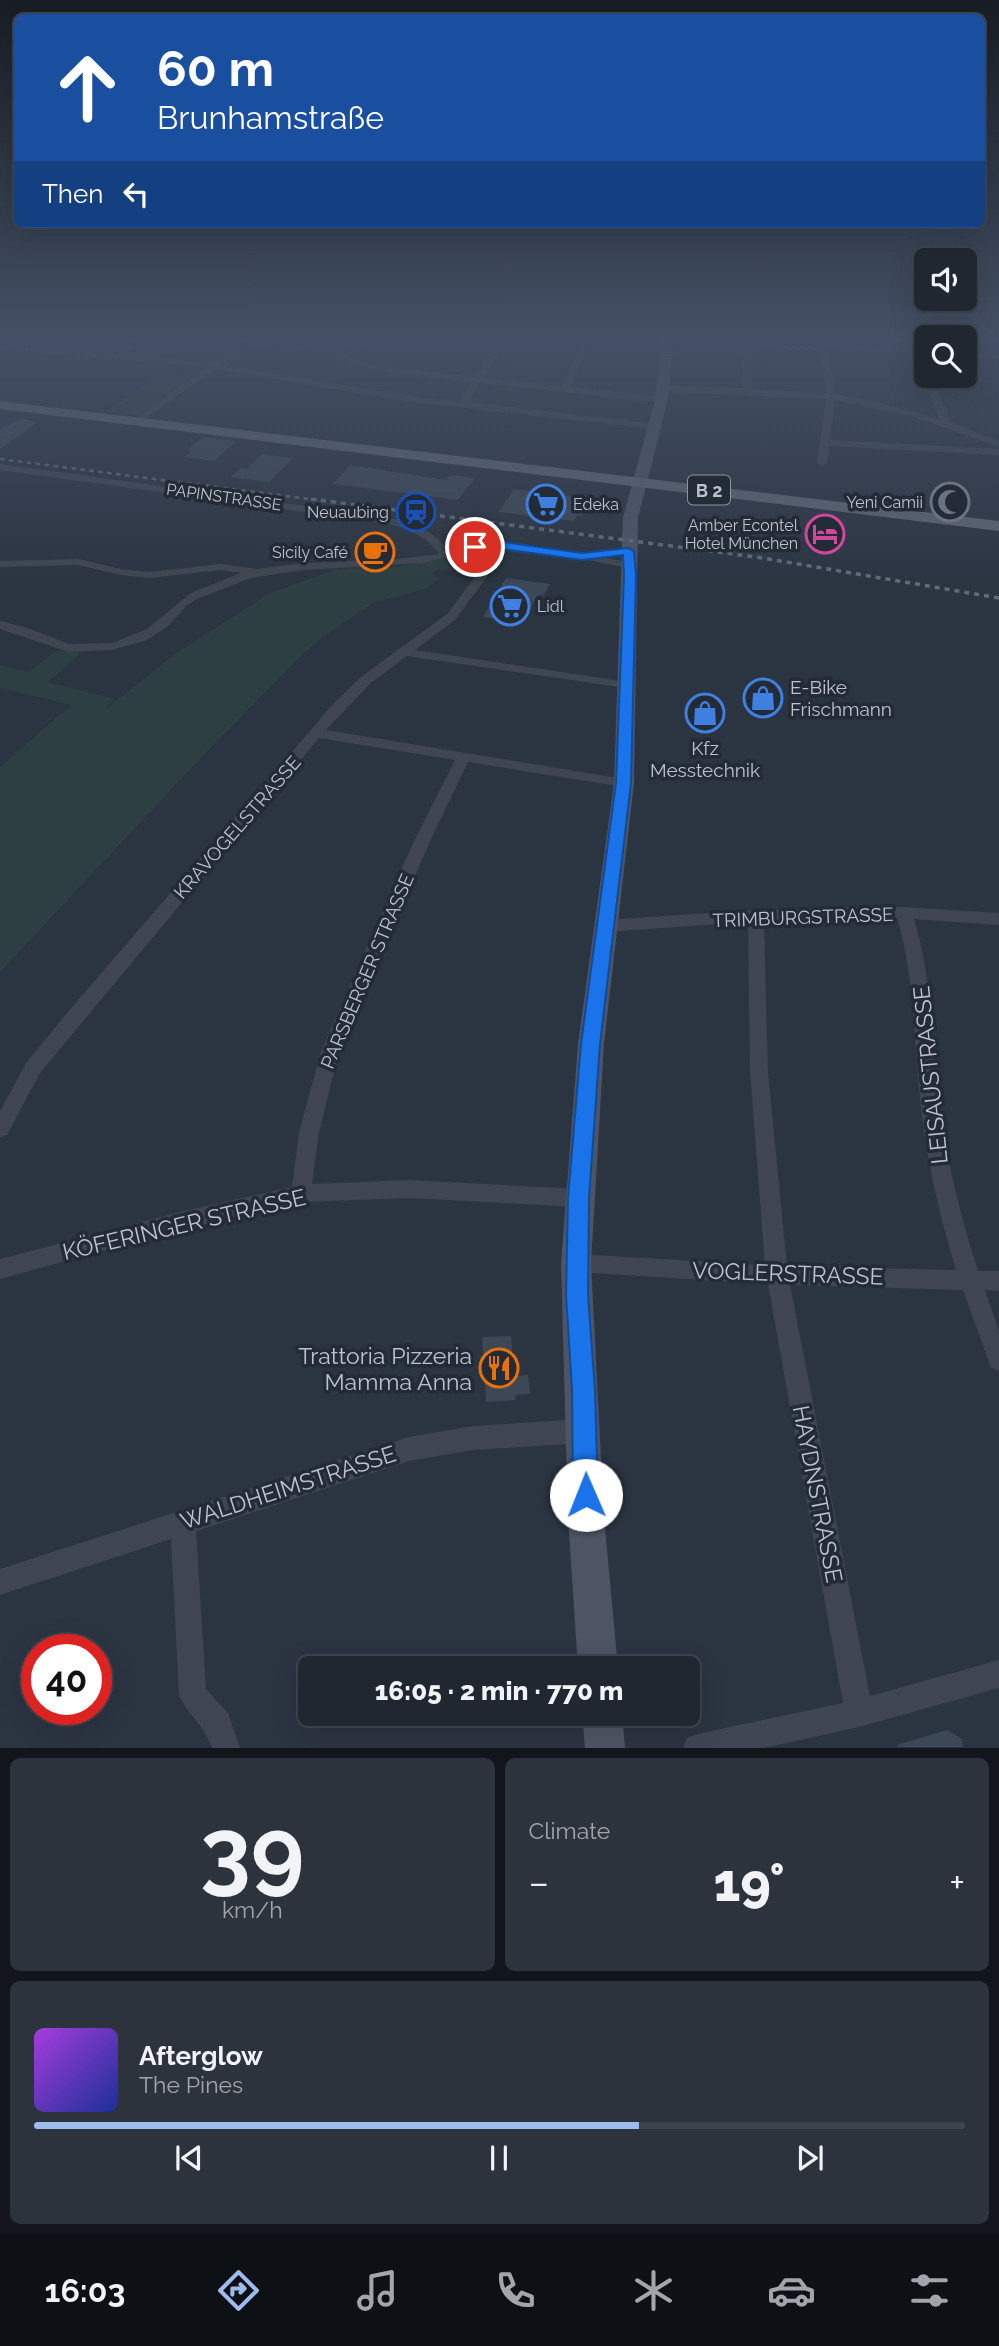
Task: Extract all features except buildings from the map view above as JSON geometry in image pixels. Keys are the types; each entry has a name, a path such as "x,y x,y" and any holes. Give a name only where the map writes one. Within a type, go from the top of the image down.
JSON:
{"main road":[{"name":"B 2","path":"134,421 999,526"}],"street":[{"path":"607,421 655,426"},
{"path":"597,1656 586,1517 585,1431 576,1263 579,1198 591,1044 624,783 628,686 628,558 640,482 657,421"},
{"path":"822,463 828,421"},
{"path":"935,421 999,444"},
{"path":"826,443 999,452"},
{"name":"PAPINSTRASSE","path":"0,467 398,523 438,542 446,556"},
{"path":"0,625 12,626 58,648 88,649 125,643 146,636 162,625 185,601 258,573 296,566 379,564 446,556 496,544 534,551"},
{"path":"475,547 628,558"},
{"name":"KRAVOGELSTRASSE","path":"0,1129 33,1068 72,1018 338,707 366,680 451,617 502,550"},
{"path":"0,564 78,562 142,574 220,567 258,573"},
{"path":"406,652 628,686"},
{"path":"317,733 624,783"},
{"name":"PARSBERGER STRASSE","path":"302,1193 309,1133 330,1051 423,839 463,758"},
{"name":"TRIMBURGSTRASSE","path":"606,926 756,917 904,913 956,914 999,919"},
{"name":"LEISAUSTRASSE","path":"904,913 924,1002 930,1112 943,1183 968,1278 999,1360"},
{"name":"HAYDNSTRASSE","path":"756,917 759,1072 777,1275 859,1713"},
{"name":"KÖFERINGER STRASSE","path":"0,1269 176,1222 302,1193 408,1189 579,1198"},
{"name":"VOGLERSTRASSE","path":"576,1263 777,1275 968,1278 999,1282"},
{"name":"WALDHEIMSTRASSE","path":"0,1582 409,1449 473,1438 585,1431"},
{"path":"183,1521 192,1695 218,1723 226,1748"},
{"path":"697,1748 859,1713 999,1674"},
{"path":"603,1726 605,1748"}],"shaded area":[{"path":"494,551 479,575 438,569 432,574 438,579 426,589 373,603 323,637 196,763 0,972 0,767 71,705 0,688 0,665 29,672 57,650 81,653 48,682 115,699 103,711 171,657 268,594 337,569 398,567 475,552"}],"railway":[{"path":"0,459 325,501"},
{"path":"311,499 763,558 999,598"}],"place":[{"name":"Yeni Camii","path":"950,502"},
{"name":"Edeka","path":"546,504"},
{"name":"Neuaubing","path":"416,512"},
{"name":"Amber Econtel Hotel München","path":"825,534"},
{"name":"Sicily Café","path":"375,552"},
{"name":"Lidl","path":"510,606"},
{"name":"E-Bike Frischmann","path":"763,698"},
{"name":"Kfz Messtechnik","path":"705,713"},
{"name":"Trattoria Pizzeria Mamma Anna","path":"499,1368"}],"route":[{"path":"475,547 496,544 582,556 628,551 630,595 624,783 591,1044 576,1263 586,1495"}]}
